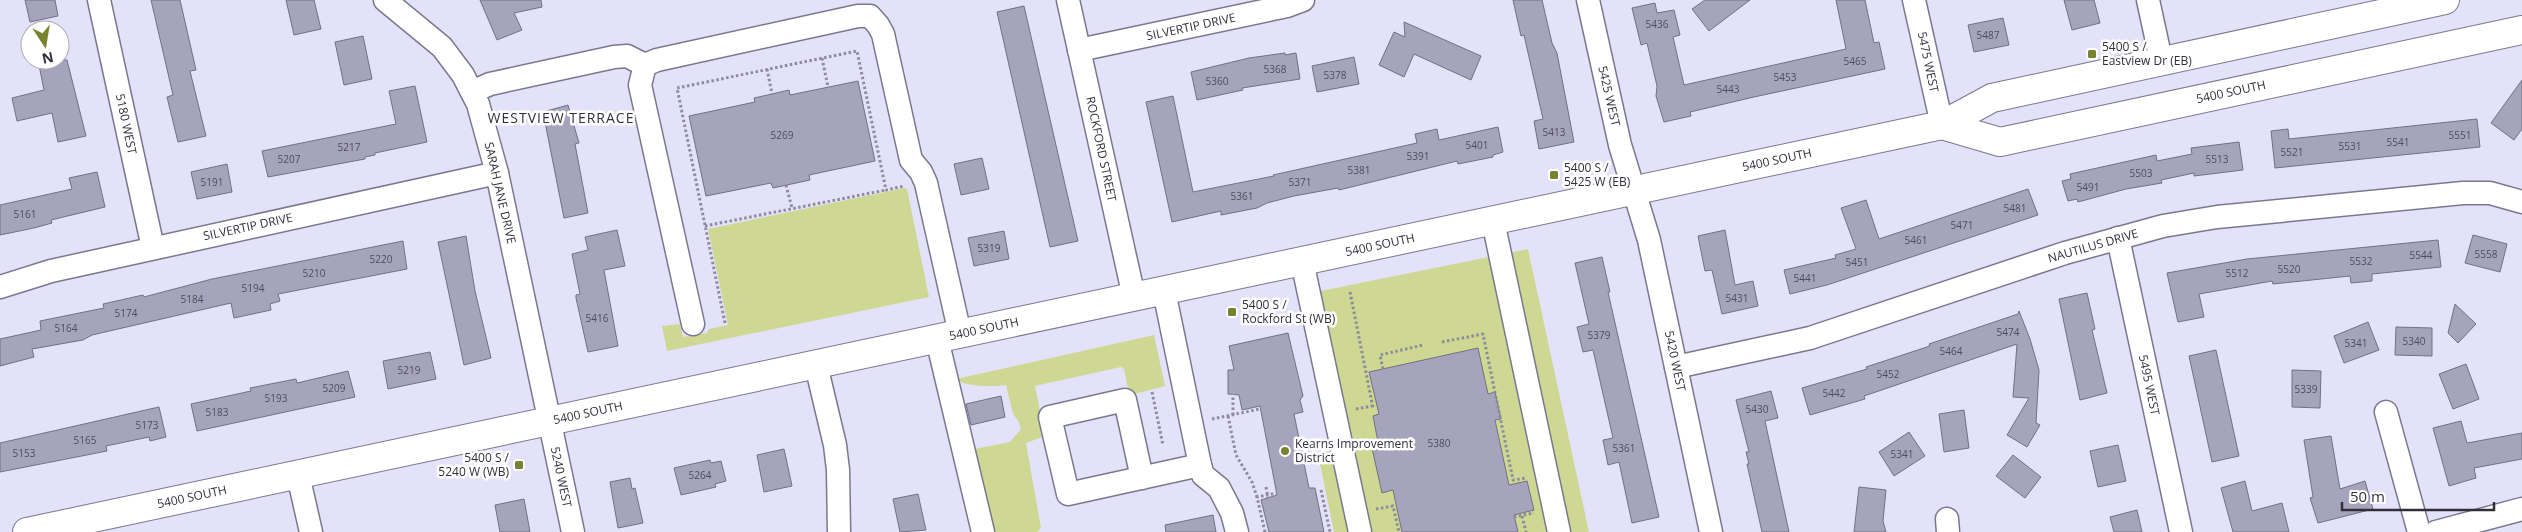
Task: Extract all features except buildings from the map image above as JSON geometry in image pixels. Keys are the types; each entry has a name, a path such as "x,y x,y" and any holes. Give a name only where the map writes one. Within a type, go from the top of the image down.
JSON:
{"main road":[{"name":"5400 SOUTH","path":"27,532 70,528 298,475 1942,125 1992,98 2445,0"},
{"name":"5400 SOUTH","path":"1942,125 2000,142 2522,30"}],"street":[{"name":"5180 WEST","path":"100,0 153,248"},
{"name":"SARAH JANE DRIVE","path":"385,0 409,8 463,75 478,104 497,173 549,421"},
{"name":"ROCKFORD STREET","path":"1068,0 1134,297"},
{"name":"SILVERTIP DRIVE","path":"1079,50 1287,6 1303,0"},
{"name":"5425 WEST","path":"1588,0 1620,145 1634,191"},
{"name":"5475 WEST","path":"1914,0 1942,125"},
{"path":"2148,0 2161,60"},
{"path":"693,324 640,85 645,66 657,60 858,16 870,16 878,24 883,34 911,160 921,172 926,184 949,337 982,532"},
{"path":"472,92 490,84 614,57 627,56 645,66"},
{"name":"SILVERTIP DRIVE","path":"0,286 51,271 497,173"},
{"name":"5420 WEST","path":"1634,191 1649,240 1711,532"},
{"name":"NAUTILUS DRIVE","path":"1676,367 1810,338 2065,253 2118,238 2217,217 2463,193 2490,193 2522,202"},
{"path":"1493,221 1559,532"},
{"name":"5495 WEST","path":"2118,238 2181,532"},
{"path":"1302,261 1360,532"},
{"path":"1164,291 1203,475 1219,488 1232,513 1237,532"},
{"path":"816,365 835,445 838,470 838,532"},
{"path":"1142,478 1125,400 1050,417 1068,494 1142,478 1200,465"},
{"path":"2386,412 2419,532"},
{"name":"5240 WEST","path":"549,421 573,532"},
{"path":"298,475 311,532"},
{"path":"2436,532 2522,509"}],"path":[{"path":"725,323 677,88 857,51 886,190"},
{"path":"822,58 828,87"},
{"path":"767,69 772,94"},
{"path":"691,156 697,154"},
{"path":"786,185 792,208"},
{"path":"705,226 906,186 908,188"},
{"path":"1350,292 1373,407 1352,410"},
{"path":"1442,342 1483,334 1513,480 1531,477"},
{"path":"1383,369 1380,355 1423,345"},
{"path":"1152,392 1163,445"},
{"path":"1233,394 1233,415"},
{"path":"1211,420 1260,409"},
{"path":"1228,416 1236,455 1252,482 1265,532"},
{"path":"1160,430 1166,429"},
{"path":"1266,487 1268,496"},
{"path":"1321,490 1330,532"},
{"path":"1257,497 1277,493"},
{"path":"1374,500 1376,510 1393,506 1399,532"},
{"path":"1514,517 1537,512"},
{"path":"1522,516 1526,532"}],"green space":[{"path":"904,188 907,189 929,297 667,351 662,326 680,324 683,337 707,333 709,329 728,325 708,229"},
{"path":"1528,249 1589,532 1334,532 1318,454 1338,449 1306,294"},
{"path":"1154,335 1165,386 1134,394 1129,393 1124,369 1121,367 1035,386 1045,436 1026,443 1041,528 1037,532 993,532 975,449 1010,442 1021,429 1019,422 1013,414 1006,385 972,385 965,384 956,379"}],"place":[{"name":"5400 S / Eastview Dr (EB)","path":"2092,54"},
{"name":"5400 S / 5425 W (EB)","path":"1554,175"},
{"name":"5400 S / Rockford St (WB)","path":"1232,312"},
{"name":"Kearns Improvement District","path":"1285,451"},
{"name":"5400 S / 5240 W (WB)","path":"519,465"}],"district":[{"name":"WESTVIEW TERRACE","path":"561,118"}]}
